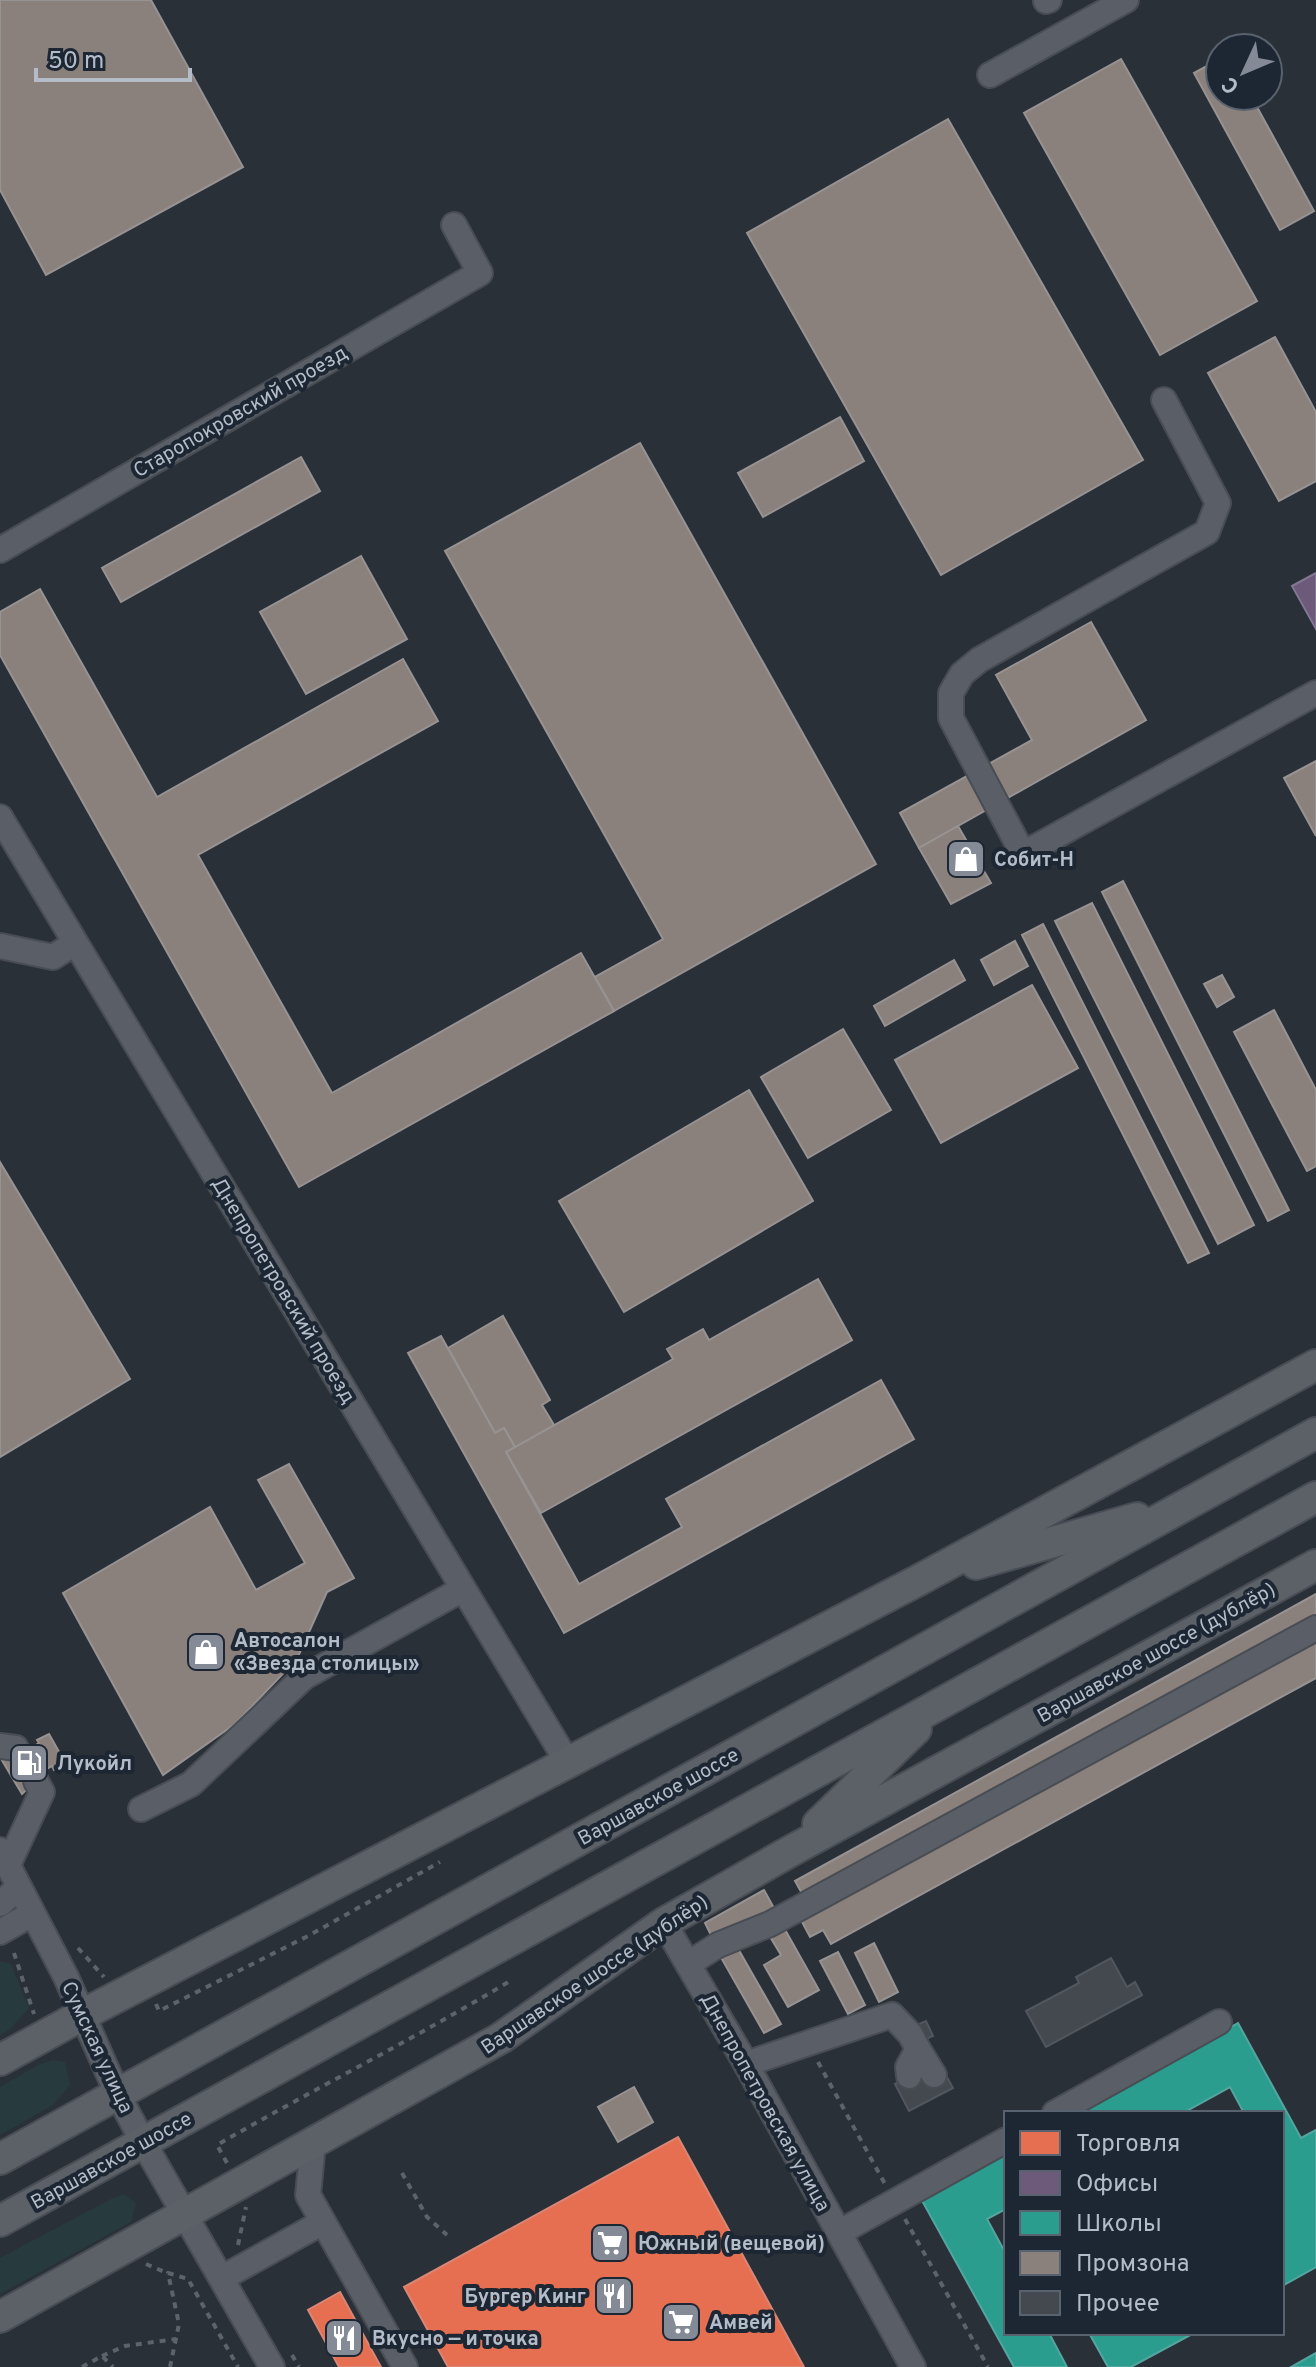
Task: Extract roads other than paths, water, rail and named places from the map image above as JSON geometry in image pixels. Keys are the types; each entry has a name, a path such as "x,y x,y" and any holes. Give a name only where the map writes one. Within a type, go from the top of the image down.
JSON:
{"main road":[{"path":"0,2060 919,1580 1316,1365"},
{"name":"Варшавское шоссе","path":"0,2159 1316,1433"},
{"name":"Варшавское шоссе","path":"0,2221 1316,1497"},
{"path":"919,1580 1189,1504"},
{"name":"Варшавское шоссе (дублёр)","path":"0,2317 501,2038 664,1923 1316,1565"},
{"path":"789,1852 947,1700"}],"street":[{"path":"990,75 1126,0"},
{"name":"Старопокровский проезд","path":"0,550 480,273 454,225"},
{"path":"1164,400 1218,503 1207,532 979,660 962,674 951,693 951,718 962,741 1023,854 1316,693"},
{"name":"Днепропетровский проезд","path":"0,817 568,1763"},
{"path":"0,946 53,957 75,943"},
{"path":"141,1809 191,1784 304,1677 463,1589"},
{"path":"688,1964 718,1945 770,1924 1316,1628"},
{"path":"4,1857 42,1792 36,1781"},
{"name":"Сумская улица","path":"4,1857 84,2014 117,2093 143,2142 185,2216 232,2273 282,2361"},
{"path":"0,1904 19,1887"},
{"path":"0,1932 32,1914"},
{"name":"Днепропетровская улица","path":"664,1923 746,2064 913,2367"},
{"path":"746,2064 892,2015 910,2034 934,2075"},
{"path":"1059,2111 1219,2022"},
{"path":"909,2076 908,2067 918,2049"},
{"path":"840,2232 1004,2141"},
{"path":"313,2143 308,2195 405,2367"},
{"path":"232,2273 323,2222"}],"tunnel":[{"path":"16,1748 36,1781"}],"place":[{"name":"Собит-Н","path":"966,859"},
{"name":"Автосалон «Звезда столицы»","path":"206,1652"},
{"name":"Лукойл","path":"29,1763"},
{"name":"Южный (вещевой)","path":"610,2243"},
{"name":"Бургер Кинг","path":"614,2296"},
{"name":"Амвей","path":"681,2322"},
{"name":"Вкусно — и точка","path":"344,2338"}]}
